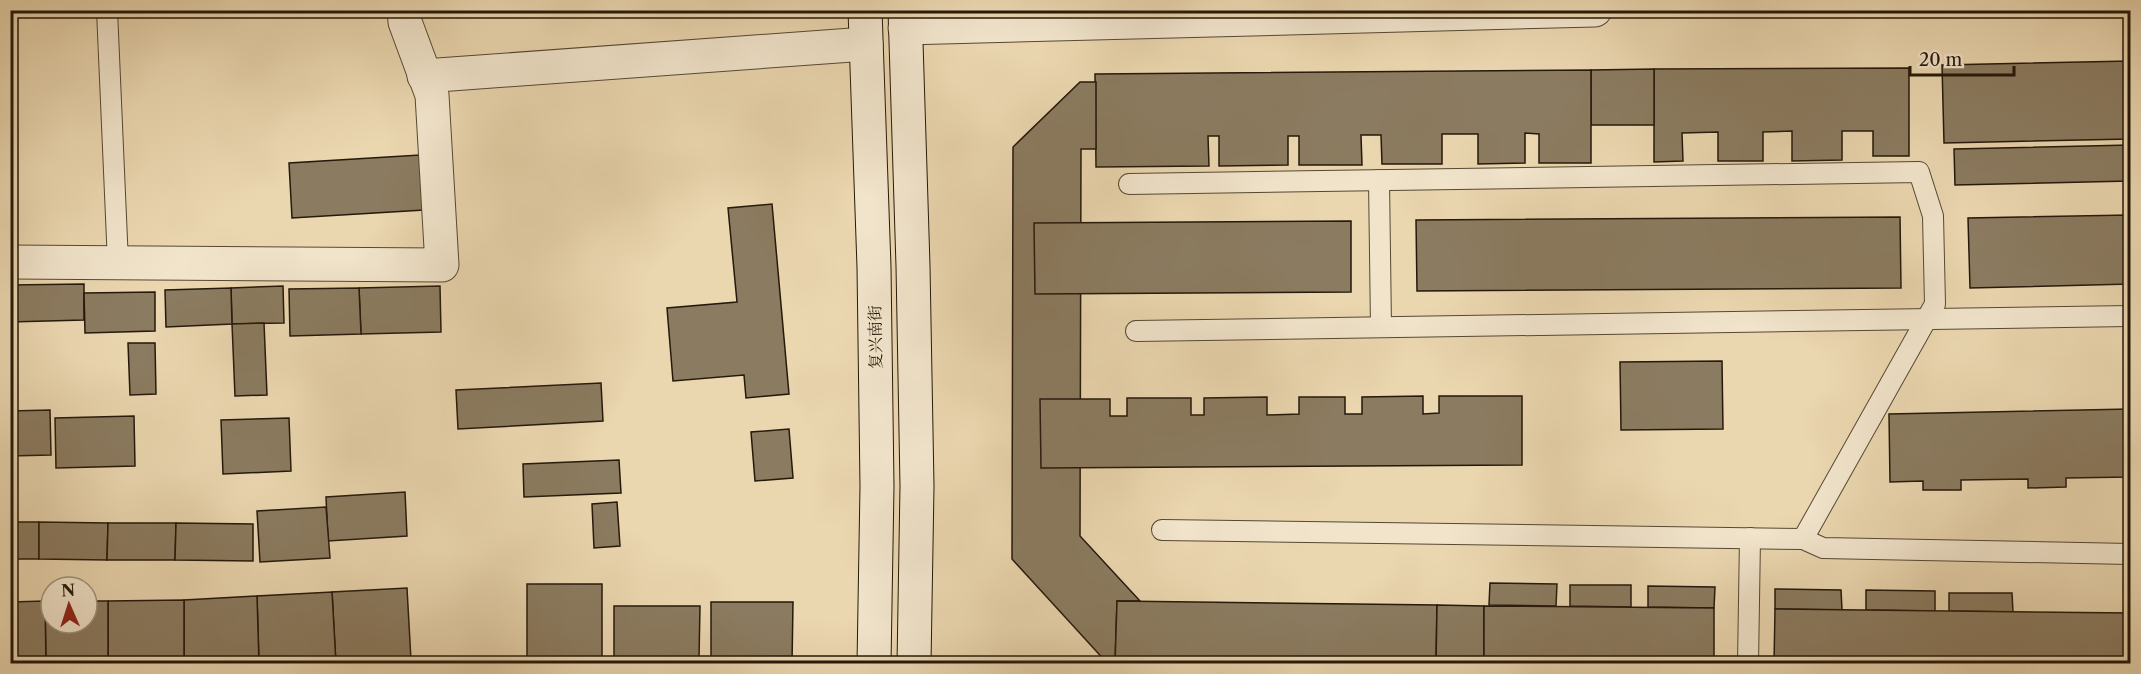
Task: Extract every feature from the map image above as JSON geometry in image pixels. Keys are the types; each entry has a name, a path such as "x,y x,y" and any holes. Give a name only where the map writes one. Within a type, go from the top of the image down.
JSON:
{"street":[{"path":"10,262 442,265 432,95 405,22 404,10"},
{"name":"复兴南街","path":"865,10 874,267 877,486 874,663"},
{"path":"914,663 917,486 905,19 1595,10"},
{"path":"424,75 866,44"}],"lane":[{"path":"107,10 118,263"},
{"path":"1129,184 1919,172 1934,216 1935,304 1803,539"},
{"path":"1379,180 1381,327"},
{"path":"1136,331 2130,316"},
{"path":"1162,530 1803,539 1823,548 2130,554"},
{"path":"1748,663 1750,538"}],"building":[{"path":"2130,61 2130,139 1944,143 1942,65"},
{"path":"1909,68 1909,156 1873,156 1873,131 1842,131 1842,160 1792,161 1792,131 1763,132 1763,161 1718,161 1718,132 1682,133 1683,161 1654,162 1654,69"},
{"path":"1654,69 1654,125 1591,125 1591,70"},
{"path":"1591,70 1591,163 1539,163 1539,134 1525,133 1525,163 1478,164 1478,134 1442,134 1442,164 1382,164 1381,135 1361,135 1362,165 1299,165 1299,136 1288,136 1288,165 1219,166 1219,136 1208,136 1209,166 1096,167 1095,74"},
{"path":"1080,82 1096,82 1096,149 1081,149 1080,536 1140,601 1117,601 1115,664 1108,664 1012,559 1013,147"},
{"path":"2130,145 2130,181 1955,185 1954,149"},
{"path":"420,155 424,210 292,218 289,163"},
{"path":"772,204 789,394 746,398 744,375 673,381 667,308 737,302 728,208"},
{"path":"2130,215 2130,284 1970,288 1968,218"},
{"path":"1900,217 1901,288 1417,291 1416,220"},
{"path":"1351,221 1351,292 1035,294 1034,223"},
{"path":"84,284 84,320 10,322 10,285"},
{"path":"283,286 284,323 232,324 231,288"},
{"path":"440,286 441,332 361,334 359,288"},
{"path":"231,288 232,324 166,327 165,290"},
{"path":"359,288 361,334 290,336 289,289"},
{"path":"155,292 155,331 85,333 84,293"},
{"path":"264,323 267,395 235,396 232,324"},
{"path":"128,343 155,343 156,394 130,395"},
{"path":"1722,361 1723,429 1621,430 1620,362"},
{"path":"601,383 603,421 458,429 456,390"},
{"path":"1423,396 1423,414 1439,413 1439,396 1522,396 1522,465 1041,468 1040,399 1110,399 1110,416 1127,416 1127,398 1191,398 1191,415 1204,415 1204,398 1267,397 1267,415 1299,414 1299,397 1345,397 1345,414 1362,414 1362,397"},
{"path":"2130,409 2130,477 2066,478 2066,487 2028,488 2028,479 1961,480 1961,490 1923,490 1923,481 1890,482 1889,414"},
{"path":"50,410 51,455 10,456 10,411"},
{"path":"134,416 135,466 56,468 55,418"},
{"path":"289,418 291,471 223,474 221,420"},
{"path":"789,429 793,478 755,481 751,432"},
{"path":"619,460 621,493 524,497 523,464"},
{"path":"405,492 407,536 328,541 326,497"},
{"path":"617,502 620,546 594,548 592,504"},
{"path":"326,507 330,558 260,562 257,511"},
{"path":"10,522 39,522 39,559 10,559"},
{"path":"39,522 108,523 107,560 39,559"},
{"path":"108,523 176,523 175,560 107,560"},
{"path":"176,523 253,524 253,561 175,560"},
{"path":"1490,583 1557,584 1556,606 1489,605"},
{"path":"527,584 602,584 602,663 527,663"},
{"path":"1570,585 1631,585 1631,607 1570,606"},
{"path":"1648,586 1715,587 1714,608 1648,607"},
{"path":"407,588 411,660 336,664 332,592"},
{"path":"1775,589 1841,590 1842,610 1775,609"},
{"path":"1866,590 1935,591 1935,611 1866,610"},
{"path":"332,592 336,664 259,664 257,596"},
{"path":"1949,593 2012,593 2013,612 1949,611"},
{"path":"257,596 259,664 184,664 184,600"},
{"path":"184,600 184,664 108,664 108,601"},
{"path":"39,601 39,635 46,635 46,664 10,664 10,602"},
{"path":"99,601 108,601 108,664 46,664 46,635 99,635"},
{"path":"1117,601 1437,605 1436,664 1115,664"},
{"path":"711,602 793,602 792,664 711,663"},
{"path":"1437,605 1484,606 1484,664 1436,664"},
{"path":"614,606 700,606 699,658 614,658"},
{"path":"1484,606 1714,608 1714,664 1484,664"},
{"path":"1775,609 2130,613 2130,664 1774,664"}]}
